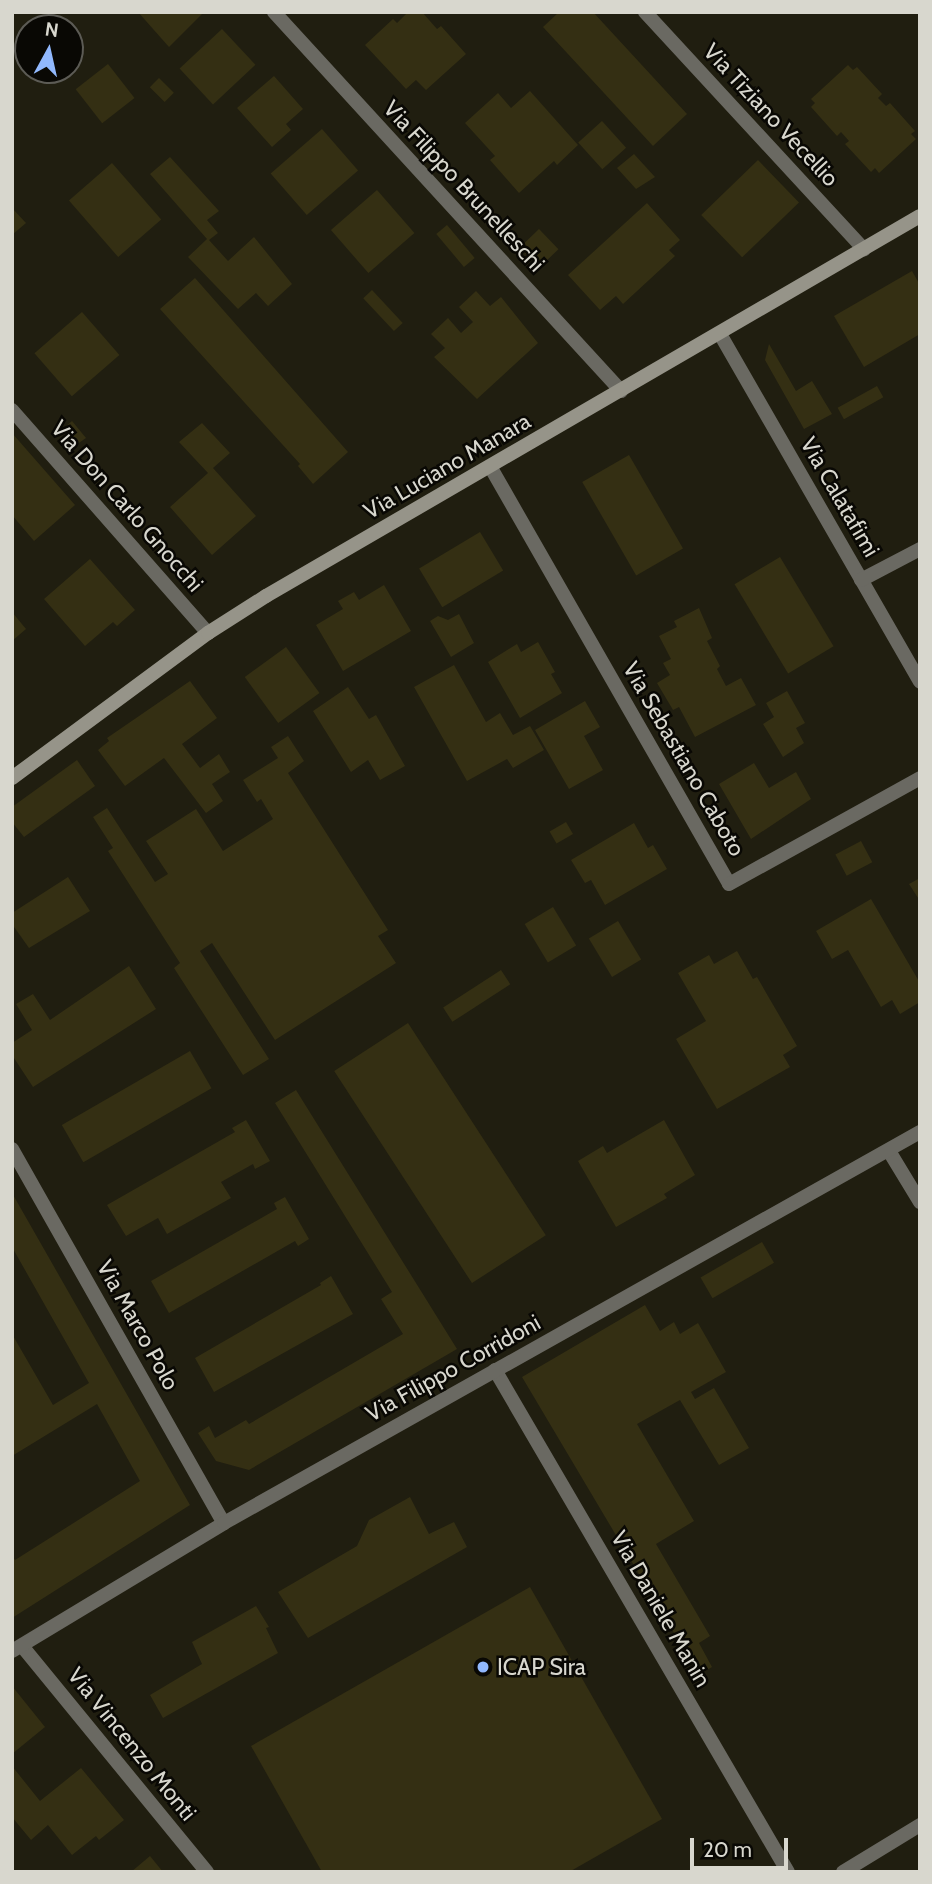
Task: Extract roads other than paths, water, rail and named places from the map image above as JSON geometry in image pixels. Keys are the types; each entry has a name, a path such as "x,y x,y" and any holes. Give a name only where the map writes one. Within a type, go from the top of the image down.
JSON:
{"main road":[{"name":"Via Luciano Manara","path":"12,778 208,633 920,216"}],"street":[{"name":"Via Filippo Brunelleschi","path":"274,12 621,391"},
{"name":"Via Tiziano Vecellio","path":"645,12 864,249"},
{"name":"Via Calatafimi","path":"720,334 920,682"},
{"name":"Via Don Carlo Gnocchi","path":"12,410 208,633"},
{"name":"Via Sebastiano Caboto","path":"491,468 729,884 920,778"},
{"path":"861,580 920,549"},
{"name":"Via Filippo Corridoni","path":"17,1648 224,1523 920,1132"},
{"name":"Via Marco Polo","path":"12,1149 17,1170 224,1523"},
{"path":"889,1151 920,1202"},
{"name":"Via Daniele Manin","path":"495,1370 788,1872"},
{"name":"Via Vincenzo Monti","path":"17,1648 207,1872"},
{"path":"850,1870 920,1825"}],"place":[{"name":"ICAP Sira","path":"483,1667"}]}
